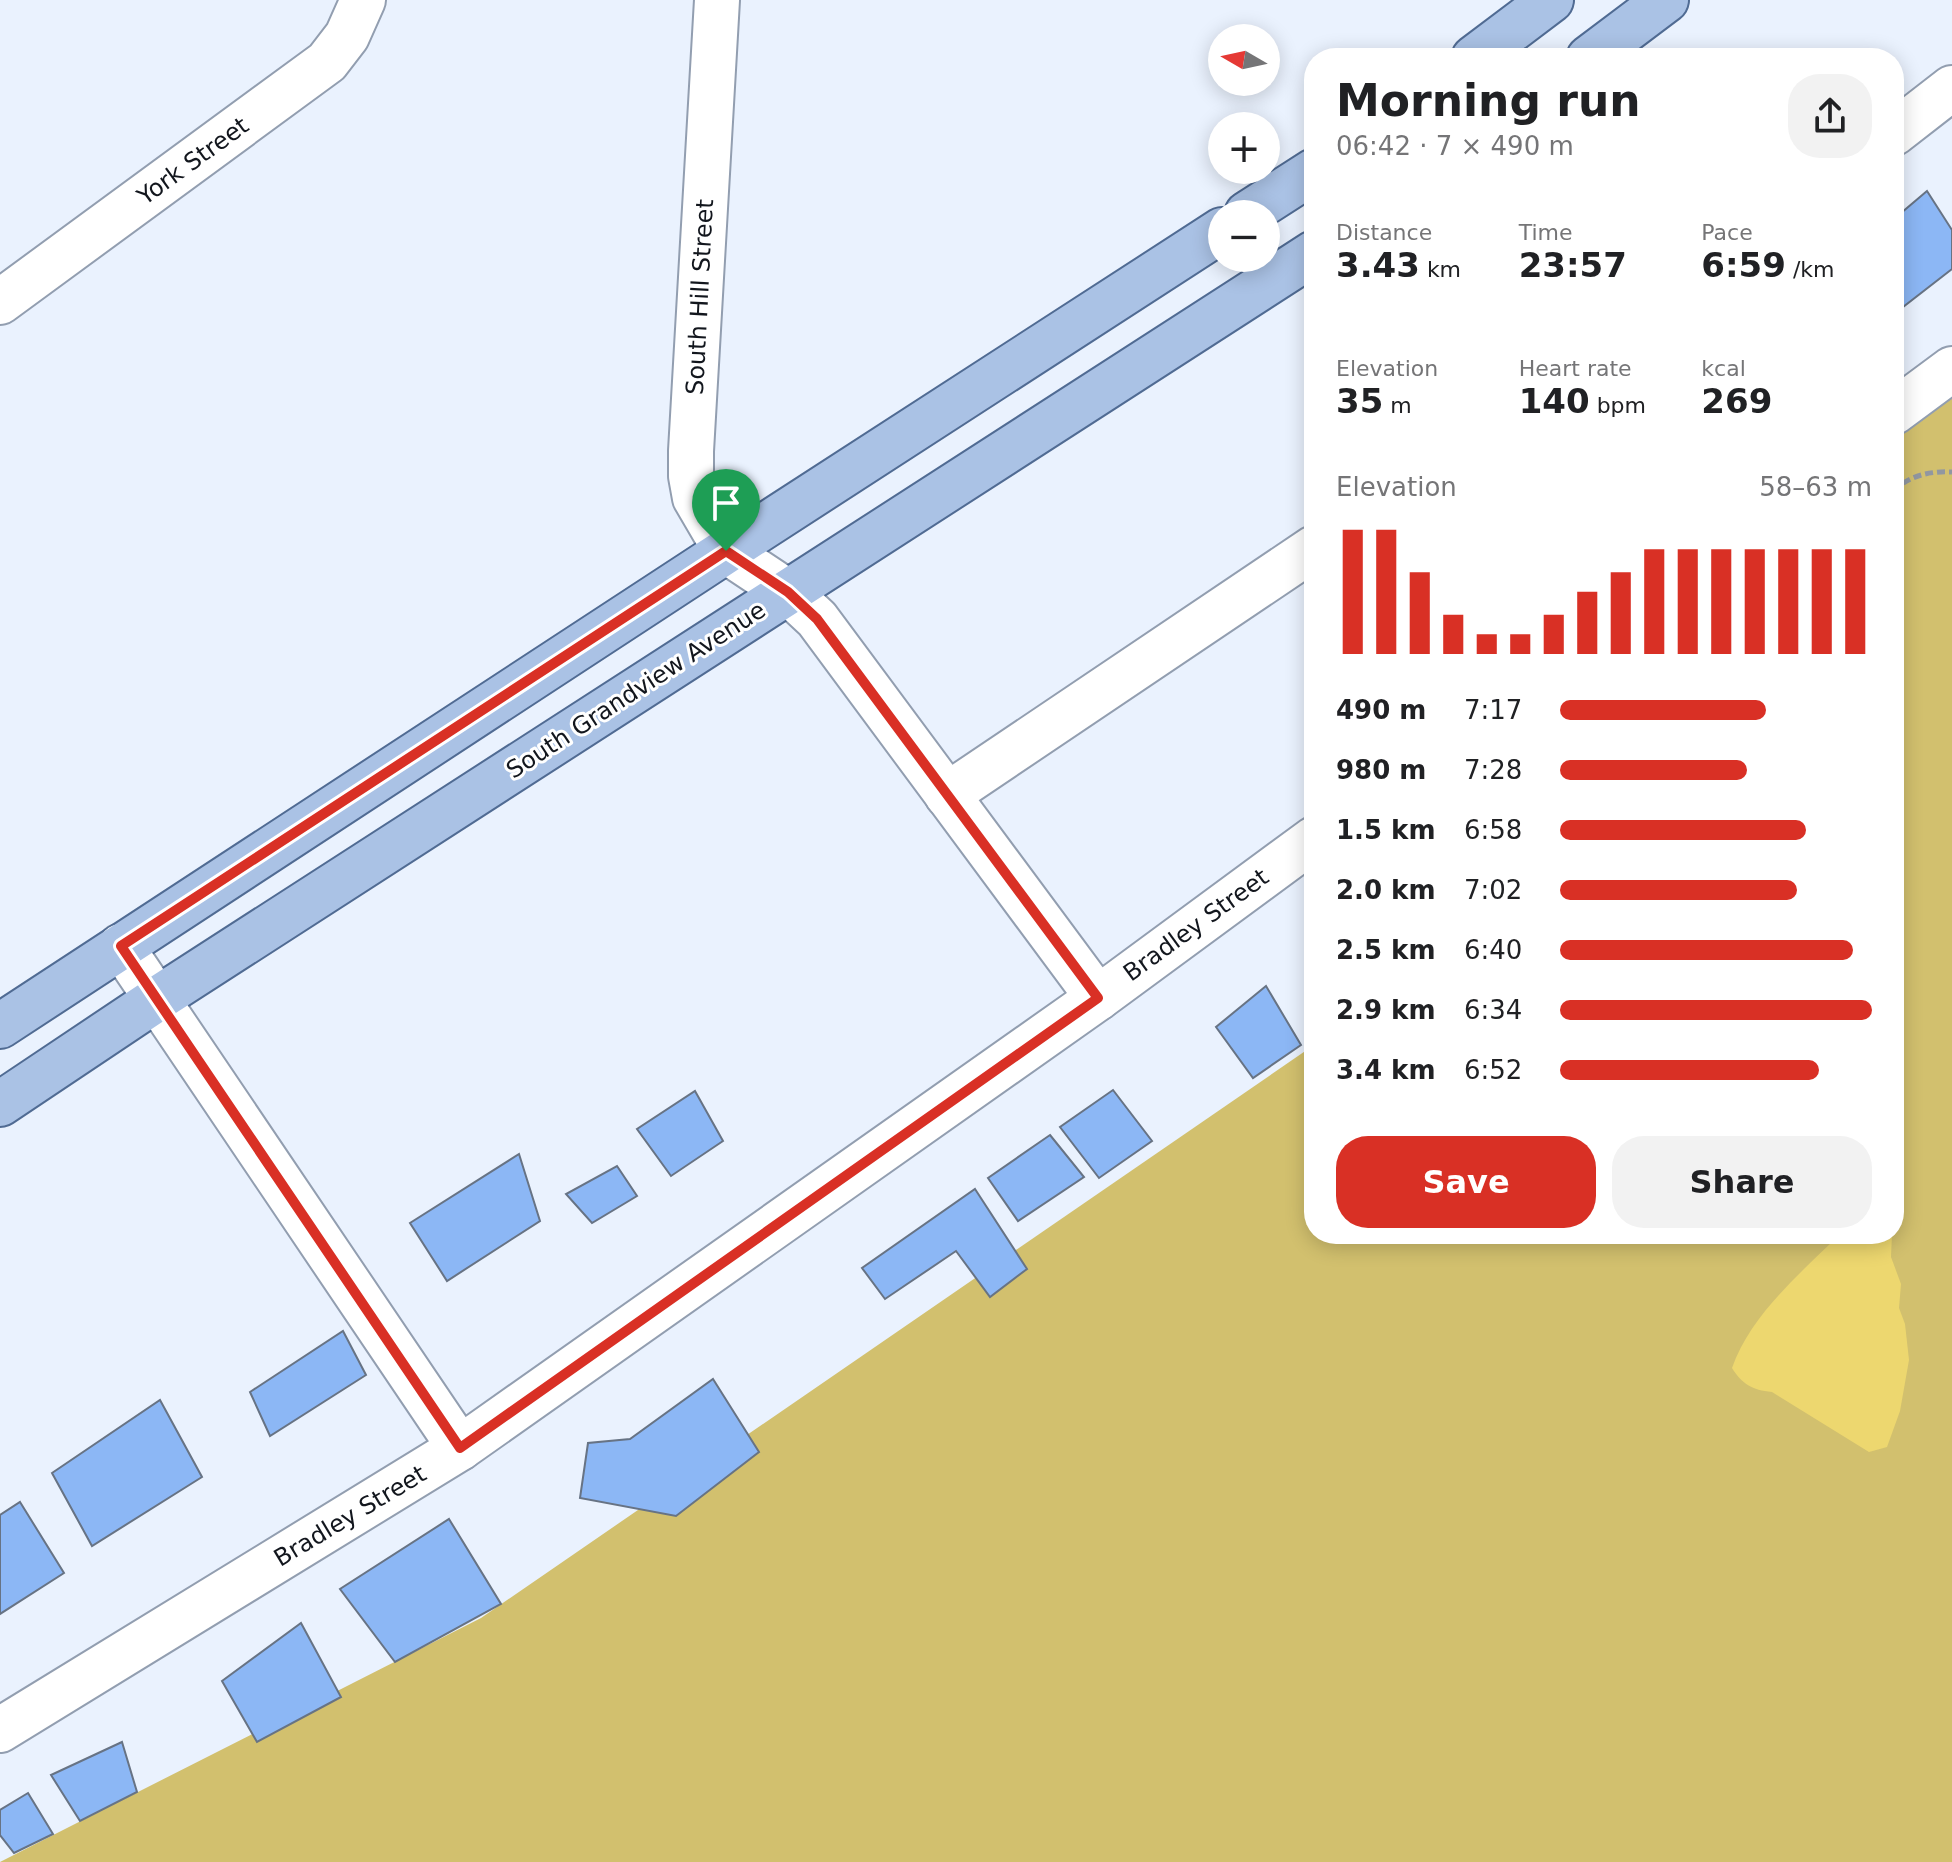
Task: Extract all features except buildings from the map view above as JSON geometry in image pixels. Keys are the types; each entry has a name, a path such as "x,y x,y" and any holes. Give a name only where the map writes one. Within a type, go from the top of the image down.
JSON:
{"main road":[{"path":"1487,48 1551,0"},
{"path":"1602,48 1666,0"},
{"path":"1269,200 1304,177"},
{"name":"South Grandview Avenue","path":"0,1104 157,999 756,571 1208,240"},
{"name":"South Grandview Avenue","path":"0,1026 121,946 756,571 1304,259"}],"street":[{"name":"York Street","path":"0,302 327,62 347,36 363,0"},
{"name":"South Hill Street","path":"717,0 691,476 695,498 703,516 756,571 817,619 1098,998"},
{"path":"1904,125 1952,88"},
{"path":"1904,405 1952,369"},
{"path":"947,795 1304,555"},
{"name":"Bradley Street","path":"0,1730 460,1448 1098,998 1304,846"},
{"path":"121,946 460,1448"}],"path":[{"path":"1904,482 1933,471 1952,472"}],"shaded area":[{"path":"1952,397 1952,1862 0,1862 481,1618 1304,1052 1304,1244 1904,1244 1904,430"},
{"path":"1830,1244 1892,1244 1891,1257 1901,1284 1899,1308 1905,1324 1909,1360 1900,1411 1887,1447 1869,1452 1772,1392 1748,1385 1732,1368 1751,1330 1793,1280"}],"route":[{"path":"726,551 788,592 817,619 1098,998 460,1448 121,946 726,551"}]}
